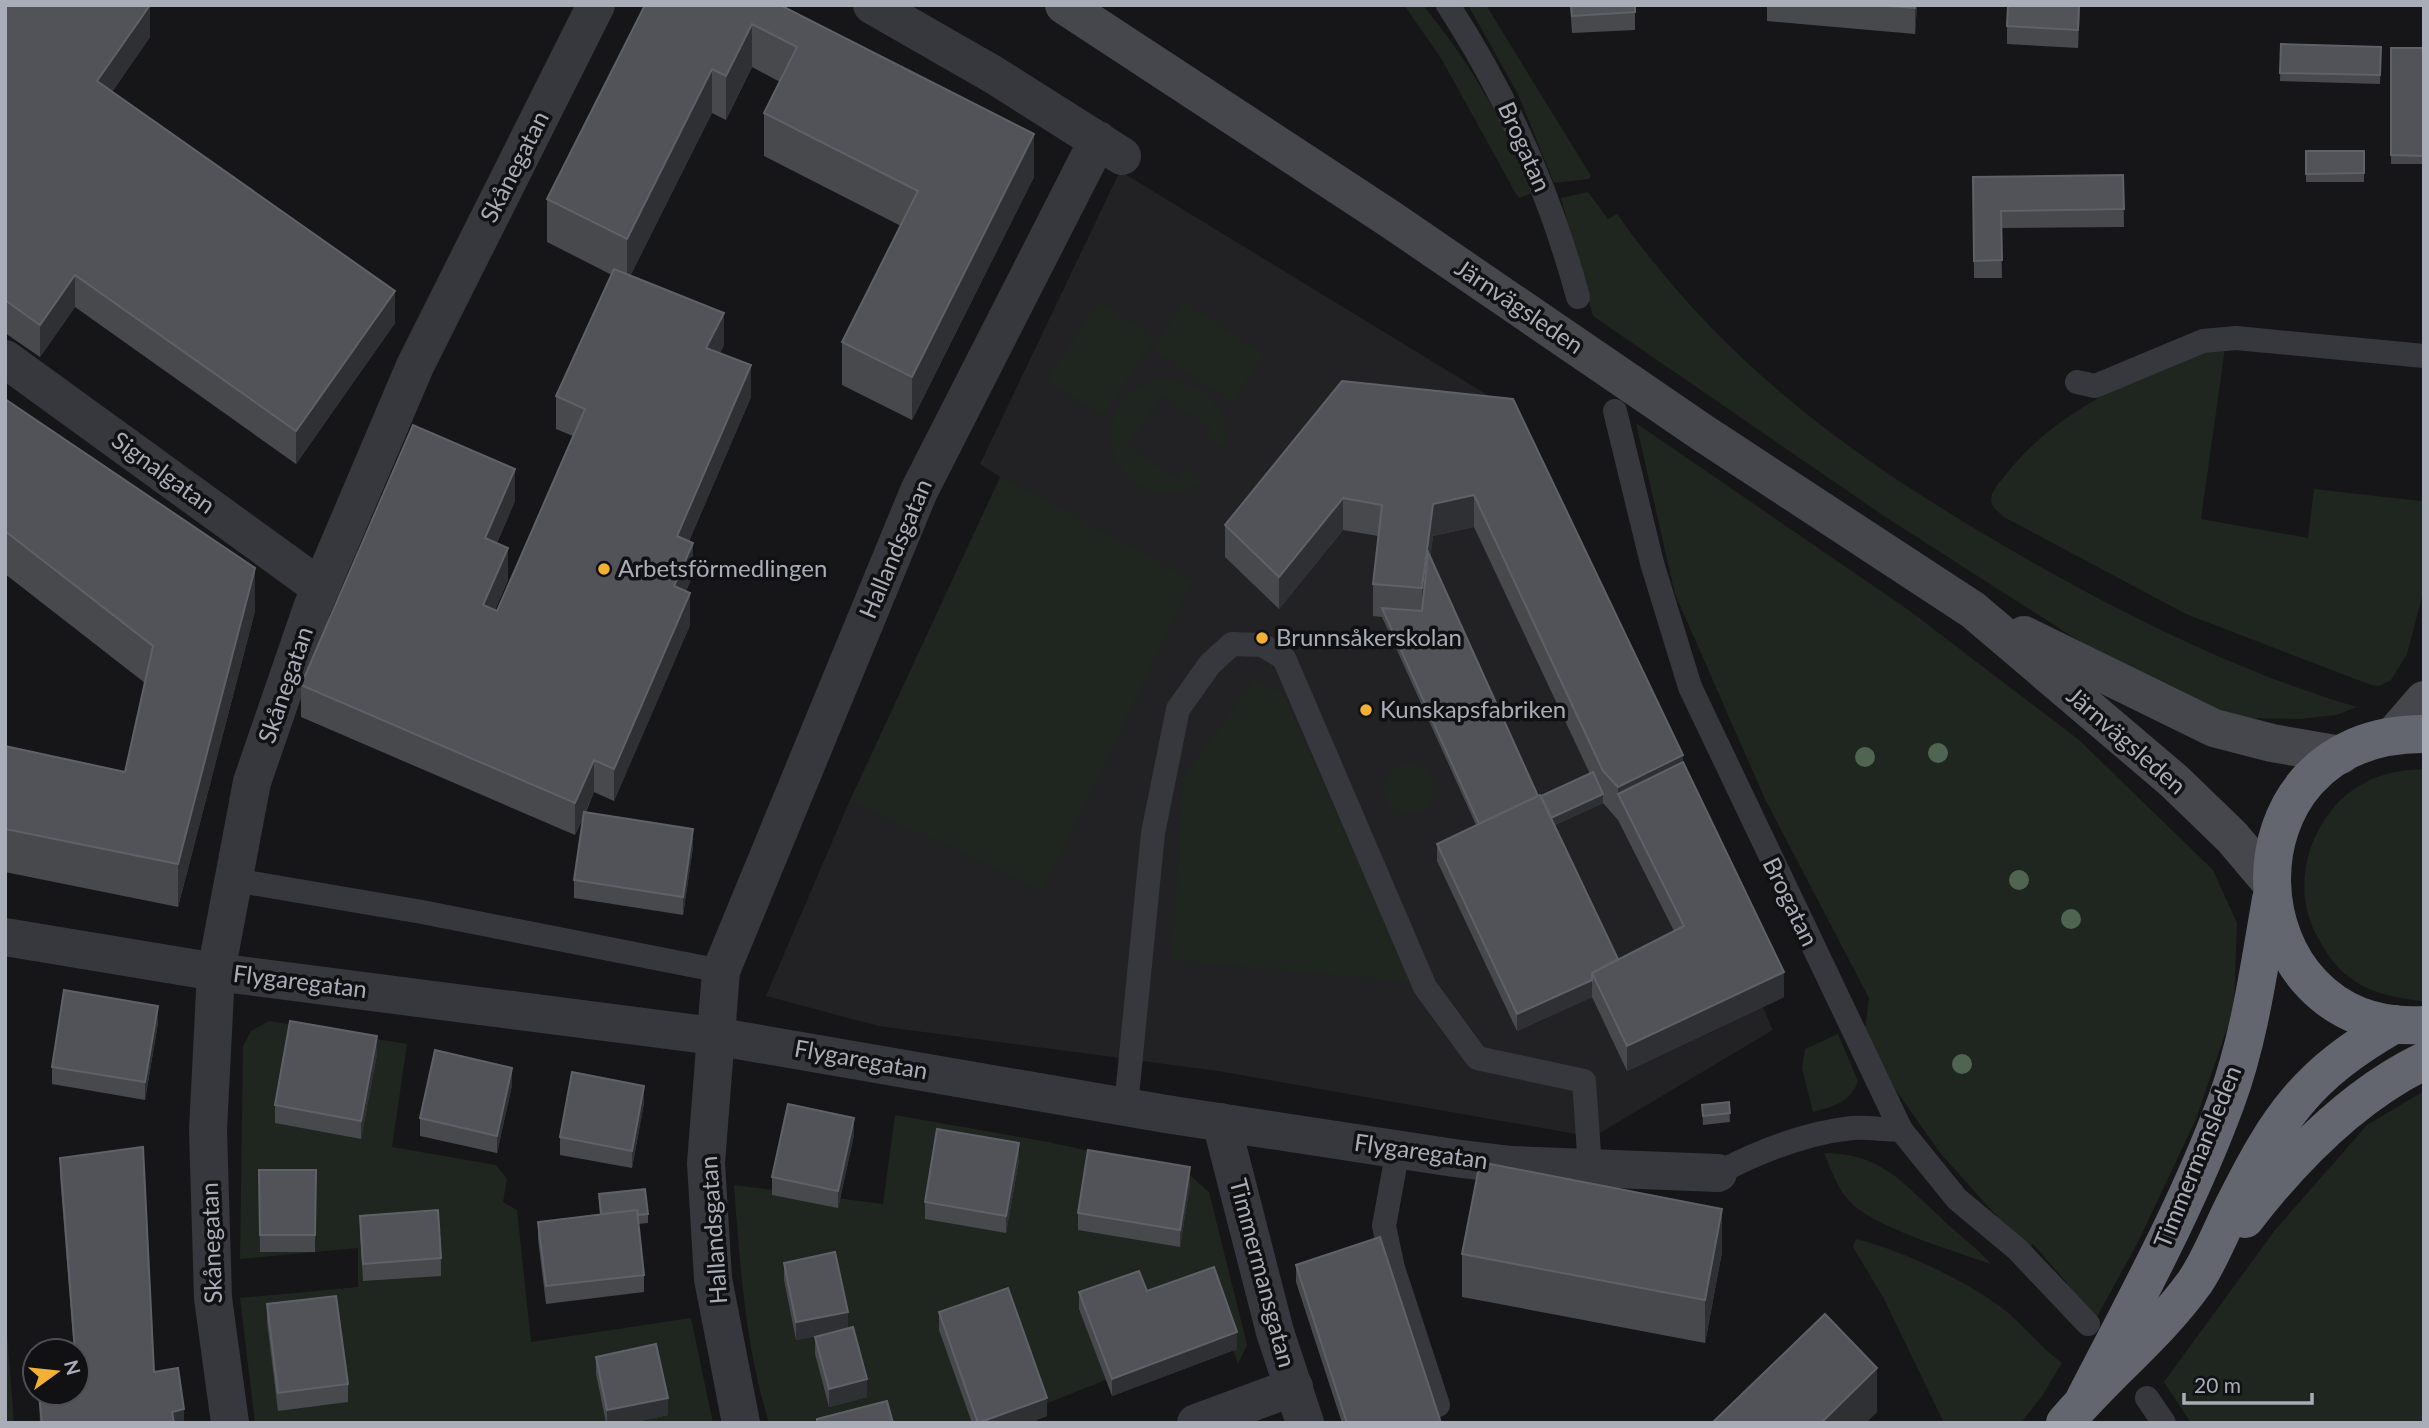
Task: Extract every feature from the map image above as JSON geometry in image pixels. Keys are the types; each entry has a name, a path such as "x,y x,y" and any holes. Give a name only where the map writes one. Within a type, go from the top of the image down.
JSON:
{"highway":[{"name":"Timmermansleden","path":"2075,1412 2170,1233 2227,1101 2249,1020 2271,890 2276,839 2294,799 2323,767 2341,755 2408,735"},
{"path":"2271,890 2283,940 2305,975 2346,1007 2409,1025"},
{"name":"Timmermansleden","path":"2075,1412 2146,1342 2196,1281 2264,1145 2292,1104 2334,1065 2409,1025"},
{"path":"2196,1281 2276,1179 2334,1123 2384,1084 2424,1061"}],"main road":[{"name":"Järnvägsleden","path":"1064,5 1390,219 1703,433 1973,610 2175,781 2232,837 2271,890"},
{"name":"Järnvägsleden","path":"1973,610 2214,728 2272,743 2341,755"},
{"path":"2408,735 2424,700"}],"street":[{"name":"Skånegatan","path":"230,1423 213,1298 208,1130 216,972 252,782 321,587 415,366 596,5"},
{"name":"Hallandsgatan","path":"741,1423 713,1279 706,1163 720,971 919,491 1110,148 994,75 872,5"},
{"name":"Signalgatan","path":"5,359 321,587"},
{"name":"Flygaregatan","path":"5,937 216,972 714,1036 1221,1122 1511,1165 1718,1172"},
{"name":"Timmermansgatan","path":"1221,1122 1275,1332 1299,1405"},
{"path":"1196,1423 1299,1405"}],"lane":[{"name":"Brogatan","path":"1448,5 1490,74 1526,144 1564,244 1578,297"},
{"path":"2077,382 2095,386 2203,341 2236,338 2424,356"},
{"name":"Brogatan","path":"1615,411 1651,563 1690,687 1900,1130 1957,1199 2017,1249 2088,1324"},
{"path":"1126,1106 1153,834 1178,709 1210,664 1232,644 1262,645 1284,658 1425,987 1477,1058 1584,1081 1590,1168"},
{"path":"234,880 422,912 720,971"},
{"path":"1718,1172 1764,1149 1811,1137 1853,1128 1900,1130"},
{"path":"1398,1149 1384,1226 1393,1268 1438,1405"},
{"path":"2147,1398 2164,1423"}],"shaded area":[{"path":"1404,5 1423,5 1456,49 1498,118 1531,193 1520,198 1516,194 1441,58"},
{"path":"1468,5 1486,5 1591,176 1589,179 1554,183 1518,94"},
{"name":"Brunnsåkerskolan","path":"1120,171 1494,399 1773,1030 1593,1137 1218,1071 878,1026 766,996 850,800 1000,477 980,464"},
{"path":"1588,192 1608,219 1617,214 1661,272 1756,371 1861,455 1977,530 2115,607 2234,663 2357,707 2336,715 2300,719 2237,718 2118,666 1884,516 1593,316 1561,198"},
{"path":"1098,301 1154,338 1103,416 1047,380"},
{"path":"1184,302 1264,354 1232,402 1152,349"},
{"path":"2225,348 2201,519 2308,538 2314,489 2421,501 2424,483 2424,589 2407,654 2391,680 2379,686 2186,614 2004,517 1991,502 1996,487 2021,457 2063,420 2111,391 2162,366 2192,354"},
{"path":"1161,378 1188,384 1210,398 1224,420 1226,434 1224,449 1206,437 1211,428 1161,395 1127,446 1177,480 1184,470 1202,482 1173,492 1148,489 1129,477 1116,457 1111,435 1116,412 1132,392"},
{"path":"1636,423 1910,611 2079,740 2213,870 2237,923 2234,1008 2196,1119 2138,1242 2093,1324 2064,1291 2067,1283 2033,1244 2027,1250 1941,1154 1895,1089 1865,1030 1869,998 1765,799 1675,594"},
{"path":"1001,476 1193,581 1042,891 851,800"},
{"path":"1254,680 1282,692 1413,982 1172,960 1183,778"},
{"path":"1409,764 1426,772 1434,789 1426,806 1409,814 1392,806 1384,789 1392,772"},
{"path":"2424,769 2424,1001 2419,1001 2368,989 2341,971 2316,934 2308,913 2305,892 2311,848 2332,810 2347,794 2380,776"},
{"path":"269,1021 407,1044 392,1147 496,1165 507,1179 503,1202 517,1210 531,1342 691,1318 713,1423 255,1423 240,1298 358,1287 358,1248 240,1259 243,1046 251,1031"},
{"path":"1838,1034 1858,1081 1846,1099 1813,1112 1802,1068 1805,1049"},
{"path":"2424,1091 2424,1423 2191,1423 2164,1382 2275,1230 2367,1125"},
{"path":"895,1115 1048,1142 1186,1172 1209,1192 1247,1345 1238,1364 1226,1332 1033,1409 1038,1423 769,1423 749,1335 734,1185 883,1204"},
{"path":"1824,1153 1861,1158 1888,1171 1991,1264 1916,1238 1861,1211 1841,1190"},
{"path":"1856,1239 1912,1258 1987,1297 2062,1363 2042,1396 2021,1423 1944,1423 1883,1297 1853,1247"},
{"path":"5,1308 14,1423 5,1423"}],"building":[{"path":"5,5 150,5 97,81 395,291 296,431 75,275 40,325 5,300"},
{"path":"645,5 780,5 1034,134 912,377 842,342 918,191 764,113 797,47 752,24 726,76 712,69 627,239 547,199"},
{"path":"1571,5 1635,5 1635,12 1572,16"},
{"path":"1878,5 1915,5 1915,8"},
{"path":"2008,5 2079,5 2078,30 2007,26"},
{"path":"2281,44 2381,47 2380,75 2280,73"},
{"path":"2391,48 2424,48 2424,156 2391,155"},
{"path":"2306,151 2364,151 2364,173 2306,174"},
{"path":"2123,175 2124,209 2001,211 2002,260 1974,261 1973,177"},
{"name":"Arbetsförmedlingen","path":"614,269 724,313 706,348 751,365 677,536 693,543 674,586 690,593 614,769 594,760 575,803 301,685 413,425 515,469 485,538 508,548 483,605 497,611 585,409 556,396"},
{"path":"1342,381 1513,399 1683,755 1618,787 1603,771 1474,495 1433,504 1422,588 1373,584 1382,505 1343,498 1279,577 1225,525"},
{"path":"5,399 255,568 178,864 5,829 5,746 125,772 153,646 5,531"},
{"path":"1428,552 1538,796 1479,824 1382,608 1422,611"},
{"path":"1683,762 1784,972 1627,1046 1592,973 1684,926 1618,794"},
{"path":"1593,772 1603,794 1551,818 1541,796"},
{"path":"1540,795 1618,959 1592,973 1592,980 1517,1014 1437,844"},
{"path":"584,812 693,829 683,897 574,880"},
{"path":"64,990 158,1006 145,1082 52,1067"},
{"path":"290,1021 377,1036 361,1121 275,1105"},
{"path":"435,1050 512,1068 497,1136 420,1118"},
{"path":"572,1072 644,1086 632,1151 560,1137"},
{"path":"1729,1102 1730,1113 1703,1116 1702,1105"},
{"path":"788,1104 854,1118 838,1191 772,1177"},
{"path":"937,1129 1019,1143 1006,1216 925,1202"},
{"path":"143,1147 154,1372 178,1368 184,1409 172,1412 174,1423 42,1423 40,1407 91,1407 91,1337 74,1337 60,1158"},
{"path":"1088,1150 1190,1167 1180,1230 1078,1213"},
{"path":"1480,1162 1722,1209 1705,1300 1462,1254"},
{"path":"259,1170 316,1170 315,1235 260,1235"},
{"path":"645,1189 648,1214 637,1215 637,1210 601,1214 599,1194"},
{"path":"438,1210 441,1258 363,1264 360,1216"},
{"path":"637,1210 644,1275 546,1286 538,1222"},
{"path":"1380,1237 1441,1423 1347,1423 1296,1265"},
{"path":"835,1252 848,1312 796,1322 784,1263"},
{"path":"1214,1267 1237,1332 1112,1379 1079,1292 1139,1271 1147,1291"},
{"path":"1008,1288 1047,1398 978,1423 939,1312"},
{"path":"336,1296 348,1384 278,1393 267,1304"},
{"path":"1825,1314 1877,1368 1821,1423 1712,1423"},
{"path":"853,1327 867,1379 829,1389 815,1337"},
{"path":"656,1344 668,1398 607,1410 596,1357"},
{"path":"887,1401 893,1423 817,1423 817,1419"}],"place":[{"name":"Arbetsförmedlingen","path":"604,569"},
{"name":"Brunnsåkerskolan","path":"1262,638"},
{"name":"Kunskapsfabriken","path":"1366,710"}]}
